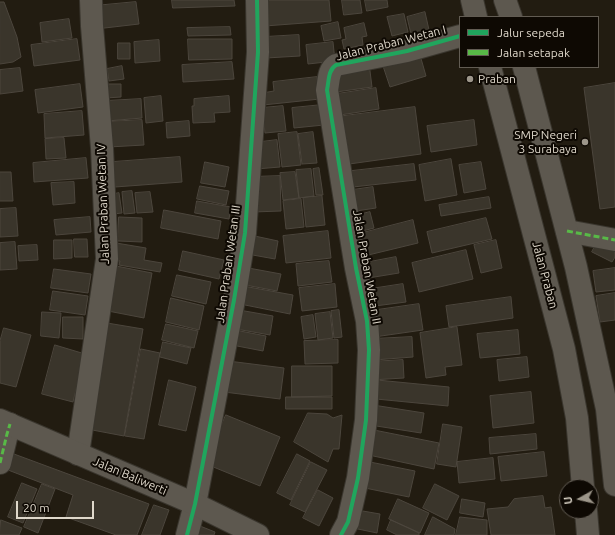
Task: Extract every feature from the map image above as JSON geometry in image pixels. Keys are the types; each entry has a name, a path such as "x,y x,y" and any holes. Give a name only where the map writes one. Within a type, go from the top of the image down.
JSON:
{"street":[{"name":"Jalan Praban Wetan IV","path":"78,454 107,259 102,148 91,0"},
{"name":"Jalan Praban Wetan III","path":"187,535 196,504 245,233 258,52 257,0"},
{"path":"472,0 476,16"},
{"path":"505,0 511,16"},
{"name":"Jalan Praban Wetan I","path":"330,73 336,65 407,51 459,36"},
{"name":"Jalan Praban","path":"490,68 564,349 577,418 582,479"},
{"path":"524,68 576,267 607,409 615,485"},
{"name":"Jalan Praban Wetan II","path":"330,73 328,90 356,268 366,321 369,350 366,420 358,478 348,522 341,535"},
{"path":"567,231 615,240"},
{"name":"Jalan Baliwerti","path":"5,422 196,504 258,535"},
{"path":"0,463 6,434 5,422"},
{"path":"587,519 588,535"}],"building":[{"path":"172,0 234,0 235,6 173,8"},
{"path":"263,0 329,0 331,21 265,26"},
{"path":"342,0 360,0 362,13 344,15"},
{"path":"365,0 387,0 388,7 367,11"},
{"path":"0,2 4,2 17,37 21,57 13,62 0,64"},
{"path":"136,2 139,24 96,29 94,6"},
{"path":"425,12 429,30 411,34 407,17"},
{"path":"404,14 408,32 392,36 387,17"},
{"path":"69,19 72,38 42,42 40,23"},
{"path":"338,22 341,38 324,41 321,26"},
{"path":"364,23 367,36 362,37 363,45 344,49 342,40 346,39 344,28"},
{"path":"230,27 231,35 188,36 187,28"},
{"path":"299,35 300,56 266,58 265,37"},
{"path":"77,39 80,60 34,66 31,45"},
{"path":"188,39 232,39 232,59 189,60"},
{"path":"159,40 160,61 135,63 134,42"},
{"path":"333,42 335,61 308,64 306,45"},
{"path":"118,43 130,43 130,59 118,59"},
{"path":"420,55 426,76 390,87 383,66"},
{"path":"232,62 234,79 183,82 182,65"},
{"path":"369,63 372,87 336,92 333,67"},
{"path":"122,66 124,79 109,81 107,69"},
{"path":"20,68 23,91 0,94 0,70"},
{"path":"317,77 320,99 263,105 262,93 274,91 273,82"},
{"path":"615,83 615,207 600,209 584,88"},
{"path":"80,84 83,107 38,113 35,90"},
{"path":"106,84 121,84 121,97 106,98"},
{"path":"376,88 379,109 340,115 337,94"},
{"path":"161,96 163,121 146,123 144,98"},
{"path":"229,96 230,112 214,113 215,122 193,123 192,106 194,106 194,99"},
{"path":"141,99 142,118 107,121 106,101"},
{"path":"322,105 324,125 294,128 292,108"},
{"path":"283,106 286,131 265,133 262,108"},
{"path":"415,107 421,154 342,165 336,117"},
{"path":"82,111 84,135 45,138 44,114"},
{"path":"142,120 144,145 109,147 107,122"},
{"path":"474,120 477,145 431,152 427,126"},
{"path":"189,121 190,136 167,138 166,123"},
{"path":"297,132 301,165 282,167 278,134"},
{"path":"313,132 317,163 302,164 298,134"},
{"path":"64,138 66,158 46,159 45,139"},
{"path":"277,140 280,167 256,169 253,143"},
{"path":"180,157 182,182 115,187 113,162"},
{"path":"86,158 88,178 34,182 33,163"},
{"path":"451,159 457,195 425,201 419,165"},
{"path":"205,162 229,167 225,187 201,183"},
{"path":"481,162 486,189 464,193 459,165"},
{"path":"414,164 416,180 344,188 343,172"},
{"path":"319,168 323,195 316,195 313,169"},
{"path":"311,169 314,196 299,198 296,170"},
{"path":"0,172 11,172 13,201 0,201"},
{"path":"295,172 299,198 283,200 280,173"},
{"path":"280,176 281,211 253,212 252,177"},
{"path":"74,182 75,203 53,205 51,183"},
{"path":"200,186 229,191 226,205 197,199"},
{"path":"373,187 376,208 349,212 346,191"},
{"path":"132,191 135,213 124,214 122,192"},
{"path":"150,192 153,212 137,213 135,193"},
{"path":"119,193 122,213 113,214 110,195"},
{"path":"322,196 325,225 306,227 303,198"},
{"path":"489,197 491,208 441,216 439,205"},
{"path":"301,199 304,227 286,229 283,201"},
{"path":"197,201 231,207 229,219 195,213"},
{"path":"16,208 18,236 0,237 0,209"},
{"path":"164,210 221,221 218,239 161,228"},
{"path":"370,212 374,228 355,233 351,217"},
{"path":"90,217 91,232 56,235 54,220"},
{"path":"119,217 142,218 142,242 118,241"},
{"path":"486,218 492,239 432,253 427,232"},
{"path":"413,220 418,243 360,257 355,235"},
{"path":"328,231 331,258 286,263 283,236"},
{"path":"250,235 278,241 275,259 247,254"},
{"path":"600,237 615,245 615,257 612,262 592,252"},
{"path":"74,239 87,239 88,257 75,257"},
{"path":"54,240 72,240 72,258 54,259"},
{"path":"496,240 502,268 481,273 474,245"},
{"path":"15,242 17,269 0,270 0,243"},
{"path":"116,243 146,248 144,260 162,263 160,272 119,265 120,261 113,260"},
{"path":"37,245 38,260 19,261 18,246"},
{"path":"466,250 473,279 419,292 412,263"},
{"path":"183,251 224,260 219,279 179,270"},
{"path":"396,257 399,273 362,279 359,264"},
{"path":"329,261 332,282 298,286 296,264"},
{"path":"116,266 152,273 144,318 108,311"},
{"path":"243,267 281,274 277,291 240,284"},
{"path":"615,268 615,290 596,292 593,271"},
{"path":"54,269 91,274 88,293 51,288"},
{"path":"177,275 211,282 206,304 172,296"},
{"path":"335,284 337,307 302,311 299,288"},
{"path":"403,284 406,302 367,307 364,290"},
{"path":"243,286 293,295 290,314 240,304"},
{"path":"53,291 88,296 85,315 50,310"},
{"path":"615,293 615,320 600,322 596,296"},
{"path":"511,297 513,318 449,327 446,306"},
{"path":"171,298 204,306 199,330 166,322"},
{"path":"419,304 423,330 374,337 370,311"},
{"path":"239,310 273,316 270,335 236,329"},
{"path":"339,310 342,337 334,338 331,311"},
{"path":"42,312 61,313 59,338 41,336"},
{"path":"330,312 333,338 318,340 315,314"},
{"path":"313,315 316,337 304,339 301,317"},
{"path":"63,317 83,317 83,339 63,338"},
{"path":"107,323 143,329 124,436 87,429"},
{"path":"166,324 198,331 194,348 162,340"},
{"path":"457,327 462,365 445,367 446,375 426,378 420,333"},
{"path":"4,328 31,335 16,387 0,383 0,341"},
{"path":"235,330 266,336 263,351 232,345"},
{"path":"518,330 520,354 480,358 477,334"},
{"path":"412,337 413,357 374,360 373,339"},
{"path":"338,340 338,363 305,364 304,341"},
{"path":"163,342 191,348 187,364 160,357"},
{"path":"55,345 85,354 73,402 42,394"},
{"path":"141,349 160,353 144,439 125,436"},
{"path":"527,357 529,377 499,381 497,360"},
{"path":"403,360 404,378 371,380 370,362"},
{"path":"228,361 284,368 280,399 224,392"},
{"path":"292,366 332,366 332,396 292,397"},
{"path":"169,380 196,387 186,431 159,425"},
{"path":"377,380 449,387 448,406 376,399"},
{"path":"531,392 534,423 493,428 490,396"},
{"path":"286,397 332,397 332,409 286,409"},
{"path":"373,405 424,413 421,433 370,425"},
{"path":"308,413 327,414 333,418 342,415 339,449 333,449 328,462 294,442"},
{"path":"226,415 280,437 260,486 206,464"},
{"path":"443,424 462,427 456,467 437,464"},
{"path":"369,429 439,443 434,469 364,454"},
{"path":"536,434 537,449 490,454 489,438"},
{"path":"544,452 547,476 501,481 498,457"},
{"path":"14,454 149,504 137,535 116,535 66,517 73,495 8,470"},
{"path":"297,454 310,461 291,500 277,493"},
{"path":"493,458 495,479 459,483 457,462"},
{"path":"365,461 415,471 409,497 360,487"},
{"path":"311,462 327,470 305,512 290,505"},
{"path":"22,483 37,489 23,523 8,517"},
{"path":"42,484 55,489 38,533 24,527"},
{"path":"435,484 459,496 447,520 423,508"},
{"path":"318,490 333,498 319,526 303,518"},
{"path":"543,496 545,508 551,507 555,535 491,535 487,509 508,507 514,499"},
{"path":"398,499 429,513 420,533 389,519"},
{"path":"462,499 485,503 483,517 460,513"},
{"path":"154,505 169,510 160,535 142,535"},
{"path":"357,510 380,514 377,533 353,528"},
{"path":"433,517 455,529 454,535 425,535"},
{"path":"460,517 487,520 487,535 456,535"},
{"path":"1,520 22,528 19,535 0,535"},
{"path":"391,520 419,533 419,535 397,535 387,530"},
{"path":"200,526 215,532 214,535 197,535"}],"marked path":[{"path":"567,231 615,240"},
{"path":"0,463 10,424"}],"cycle path":[{"path":"187,535 195,504 234,300 245,233 258,52 257,0"},
{"path":"341,535 348,522 358,478 366,420 369,350 367,321 356,268 327,90 329,76 333,67 336,65 407,51 459,36"}],"place":[{"name":"Praban","path":"470,79"},
{"name":"SMP Negeri 3 Surabaya","path":"585,142"}]}
